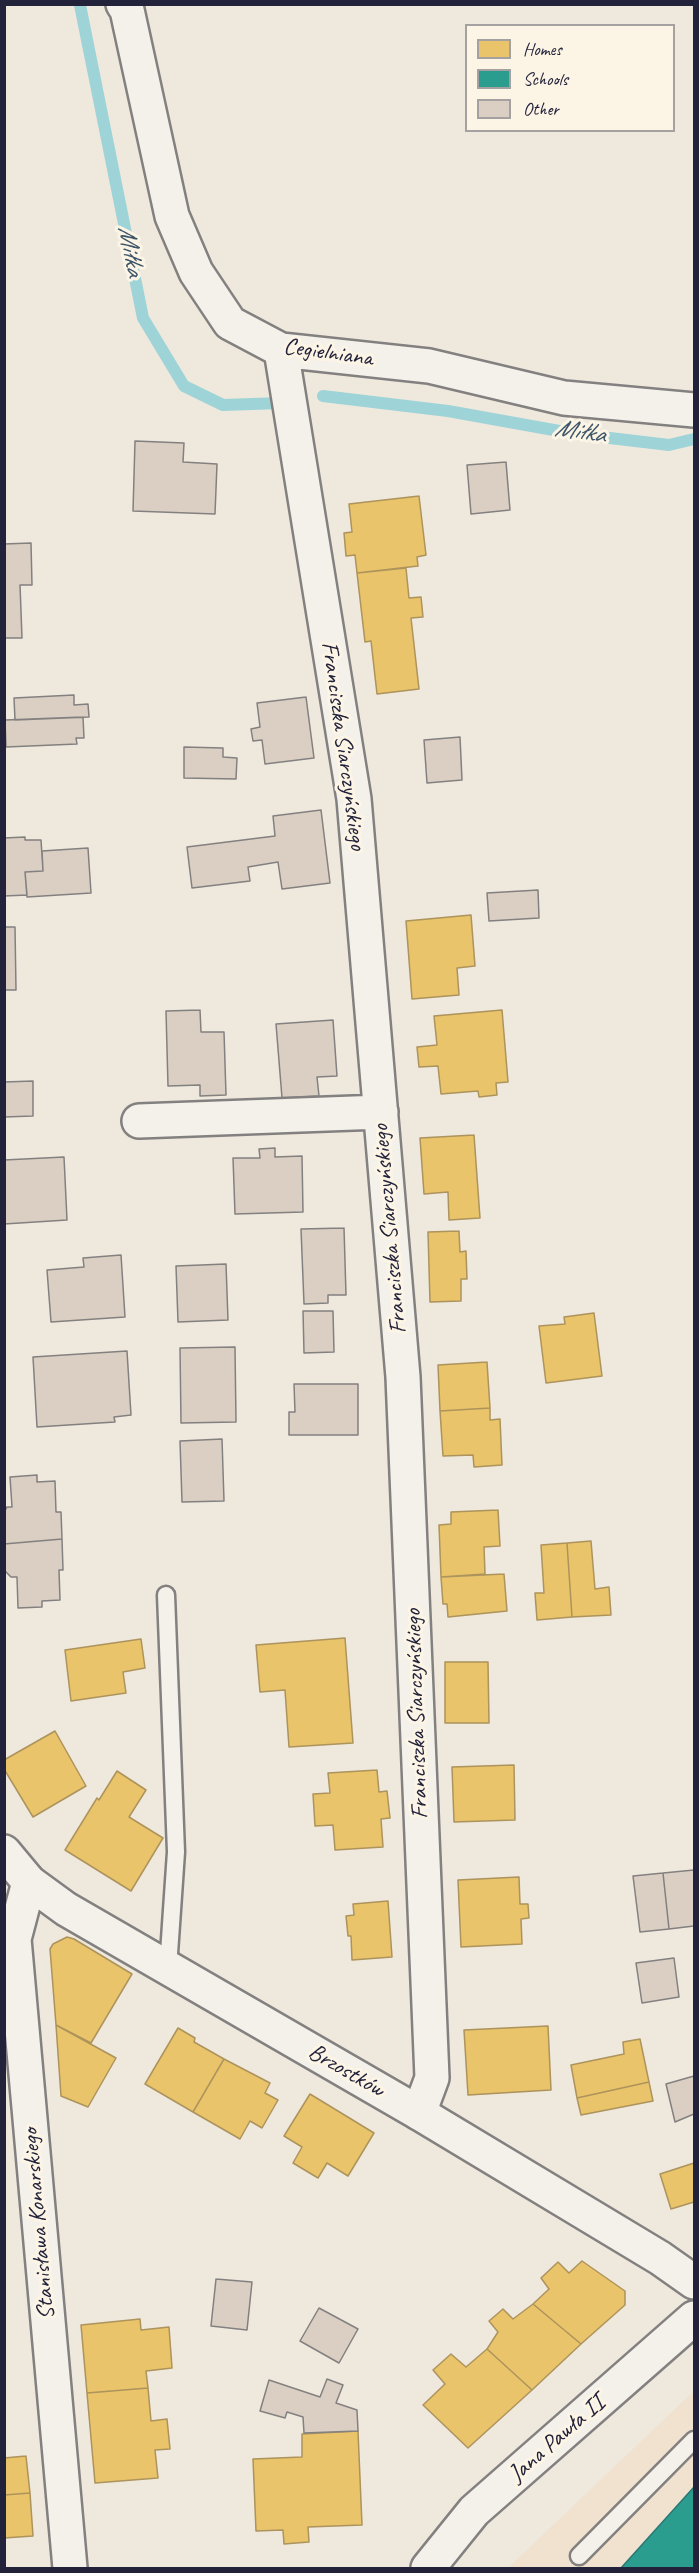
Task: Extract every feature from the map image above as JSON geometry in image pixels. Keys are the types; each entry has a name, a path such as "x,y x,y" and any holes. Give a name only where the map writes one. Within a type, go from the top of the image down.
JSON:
{"street":[{"name":"Cegielniana","path":"123,4 127,10 172,216 196,272 230,324 281,350 429,366 564,398 694,410"},
{"name":"Franciszka Siarczyńskiego","path":"281,350 354,799 403,1377 432,2078 419,2113"},
{"path":"139,1121 381,1112"},
{"name":"Brzostków","path":"12,1865 66,1908 419,2113 694,2280"},
{"name":"Stanisława Konarskiego","path":"12,1865 14,1939 12,2011 70,2568"},
{"name":"Jana Pawła II","path":"428,2568 474,2511 694,2318"}],"lane":[{"path":"166,1596 176,1852 168,1968"},
{"path":"579,2556 694,2440"}],"shaded area":[{"path":"694,2391 694,2568 508,2568"}],"building: Homes":[{"path":"419,496 426,555 417,557 418,566 357,573 355,555 346,556 344,533 352,532 349,504"},
{"path":"406,568 409,598 421,597 423,617 411,618 419,689 377,694 371,641 365,642 357,573"},
{"path":"471,915 475,966 457,968 459,995 412,999 406,921"},
{"path":"502,1010 508,1082 496,1083 497,1095 479,1097 478,1091 441,1094 438,1066 419,1067 417,1047 437,1045 434,1016"},
{"path":"474,1135 480,1218 449,1220 448,1192 424,1194 420,1138"},
{"path":"459,1231 460,1252 466,1251 467,1279 461,1279 461,1301 430,1302 428,1232"},
{"path":"594,1313 602,1376 546,1383 539,1326 565,1324 564,1317"},
{"path":"487,1362 490,1408 440,1411 438,1365"},
{"path":"490,1408 490,1420 500,1419 502,1465 474,1467 473,1455 443,1456 440,1411"},
{"path":"498,1510 500,1546 484,1547 485,1574 441,1577 439,1525 451,1524 451,1512"},
{"path":"591,1541 595,1589 609,1587 611,1615 572,1617 567,1543"},
{"path":"567,1543 572,1617 537,1620 535,1593 544,1593 541,1545"},
{"path":"504,1574 507,1611 448,1617 447,1604 443,1604 441,1577"},
{"path":"345,1638 353,1743 289,1747 285,1690 260,1692 256,1645"},
{"path":"141,1639 145,1668 123,1672 126,1693 71,1701 65,1650"},
{"path":"445,1662 488,1662 489,1723 445,1723"},
{"path":"55,1731 86,1786 33,1817 4,1769 4,1760"},
{"path":"514,1765 515,1820 454,1822 452,1767"},
{"path":"377,1770 379,1792 387,1791 390,1818 381,1819 383,1847 335,1850 333,1825 315,1826 313,1794 330,1793 328,1773"},
{"path":"117,1771 146,1790 129,1817 163,1838 131,1891 65,1850 97,1798 99,1800"},
{"path":"519,1877 520,1904 528,1904 529,1918 521,1919 522,1944 461,1947 458,1880"},
{"path":"388,1901 392,1957 352,1960 351,1936 348,1936 346,1916 354,1915 353,1904"},
{"path":"67,1937 132,1974 91,2043 56,2025 50,1949 53,1944"},
{"path":"56,2025 116,2058 88,2107 61,2096"},
{"path":"548,2026 551,2090 468,2095 464,2030"},
{"path":"178,2028 195,2038 194,2042 224,2059 193,2112 145,2084"},
{"path":"640,2039 649,2082 577,2098 571,2065 624,2054 623,2042"},
{"path":"224,2059 270,2083 265,2093 278,2100 262,2128 250,2121 240,2139 193,2112"},
{"path":"649,2082 653,2101 581,2115 577,2098"},
{"path":"310,2094 374,2133 348,2176 327,2163 318,2178 293,2163 302,2147 284,2136"},
{"path":"694,2163 694,2202 671,2209 660,2174"},
{"path":"582,2261 625,2291 625,2305 581,2344 533,2304 549,2289 541,2278 558,2262 569,2273"},
{"path":"533,2304 581,2344 532,2390 487,2349 498,2332 489,2321 503,2309 513,2319"},
{"path":"140,2319 141,2330 169,2327 172,2368 146,2371 148,2388 87,2393 81,2325"},
{"path":"487,2349 532,2390 468,2448 423,2405 445,2384 433,2370 451,2354 466,2367"},
{"path":"148,2388 151,2421 167,2419 170,2449 155,2450 158,2478 95,2483 87,2393"},
{"path":"358,2431 362,2525 308,2527 309,2542 284,2544 283,2530 256,2531 253,2459 302,2457 302,2434"},
{"path":"26,2456 30,2493 4,2495 4,2458"},
{"path":"30,2493 33,2536 4,2538 4,2495"}],"building: Schools":[{"path":"694,2487 694,2568 621,2568"}],"building: Other":[{"path":"135,441 184,443 183,462 217,464 215,514 133,511"},
{"path":"506,462 510,510 471,514 467,465"},
{"path":"31,543 32,585 20,585 22,638 4,638 4,544"},
{"path":"74,695 74,705 88,704 89,717 15,720 14,698"},
{"path":"306,697 314,758 265,764 262,740 253,741 251,729 260,727 257,703"},
{"path":"83,717 84,738 76,738 77,744 6,747 5,720"},
{"path":"460,737 462,780 427,783 424,740"},
{"path":"184,747 223,748 223,757 237,758 236,779 184,778"},
{"path":"321,810 330,883 282,889 278,862 248,867 250,881 192,888 187,847 275,836 273,816"},
{"path":"25,837 25,840 41,840 43,871 25,872 27,895 4,896 4,838"},
{"path":"88,848 91,893 27,897 25,872 43,871 42,851"},
{"path":"538,890 539,918 489,921 487,893"},
{"path":"4,927 15,927 16,990 4,990"},
{"path":"200,1010 201,1032 224,1032 226,1095 200,1096 200,1085 168,1086 166,1011"},
{"path":"333,1020 337,1076 317,1077 319,1096 282,1098 276,1024"},
{"path":"33,1081 33,1116 4,1117 4,1082"},
{"path":"275,1148 275,1157 302,1156 303,1212 235,1214 233,1158 260,1158 259,1149"},
{"path":"64,1157 67,1220 4,1224 4,1160"},
{"path":"344,1228 346,1295 328,1295 328,1303 304,1304 301,1229"},
{"path":"121,1255 125,1317 51,1322 47,1270 84,1267 83,1258"},
{"path":"226,1264 228,1320 178,1322 176,1266"},
{"path":"303,1311 333,1311 334,1352 304,1353"},
{"path":"235,1347 236,1422 181,1423 180,1348"},
{"path":"127,1351 131,1415 114,1417 115,1422 37,1427 33,1357"},
{"path":"294,1384 358,1384 358,1435 289,1435 289,1412 295,1412"},
{"path":"222,1439 224,1501 182,1502 180,1441"},
{"path":"37,1475 37,1482 55,1481 56,1512 61,1512 62,1539 4,1544 4,1512 7,1507 12,1507 10,1477"},
{"path":"62,1539 63,1570 59,1570 60,1600 42,1601 42,1607 18,1608 17,1577 11,1577 4,1570 4,1544"},
{"path":"694,1870 694,1926 669,1929 663,1873"},
{"path":"663,1873 669,1929 640,1932 633,1876"},
{"path":"674,1958 679,1997 642,2003 636,1963"},
{"path":"694,2076 694,2114 675,2122 666,2084"},
{"path":"216,2279 252,2282 247,2330 211,2326"},
{"path":"319,2308 358,2329 339,2363 300,2341"},
{"path":"327,2379 343,2385 336,2403 357,2410 358,2431 304,2433 303,2417 287,2412 285,2418 260,2411 269,2380 320,2397"}],"waterway":[{"name":"Miłka","path":"80,5 143,318 184,386 223,405 282,403"},
{"name":"Miłka","path":"323,396 448,411 576,434 669,445 694,439"}]}
